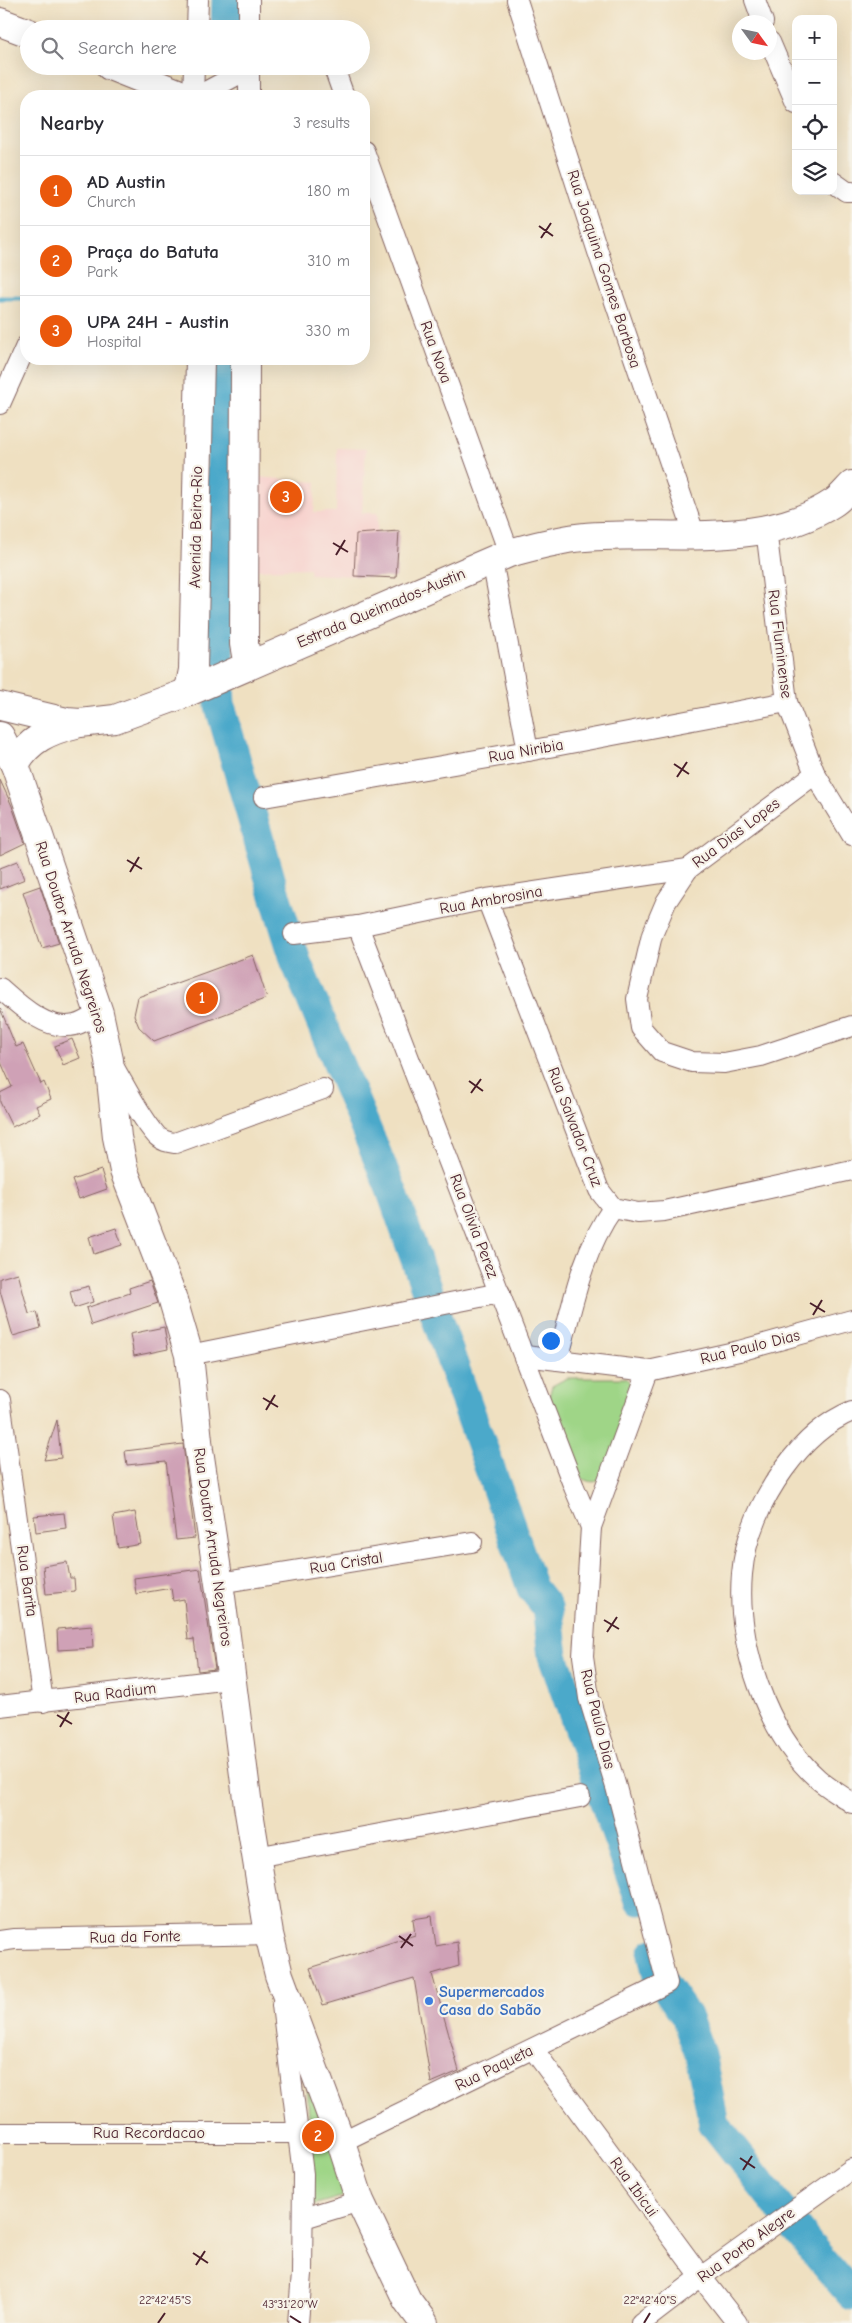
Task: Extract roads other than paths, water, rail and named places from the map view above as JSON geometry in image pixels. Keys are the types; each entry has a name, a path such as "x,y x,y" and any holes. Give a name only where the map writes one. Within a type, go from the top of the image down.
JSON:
{"street":[{"path":"197,20 198,0"},
{"path":"249,20 250,0"},
{"name":"Rua Joaquina Gomes Barbosa","path":"517,0 598,252 695,536"},
{"path":"755,0 760,15"},
{"path":"0,22 20,30"},
{"path":"777,59 792,94"},
{"path":"123,75 143,89"},
{"path":"193,90 194,75"},
{"path":"209,90 236,75"},
{"path":"249,90 250,75"},
{"path":"336,75 342,90"},
{"name":"Rua Nova","path":"370,170 500,556 528,751"},
{"path":"837,185 847,192 852,192"},
{"path":"0,404 20,359"},
{"name":"Avenida Beira-Rio","path":"200,365 193,670 190,685 220,678"},
{"path":"220,678 246,656 244,644 245,365"},
{"name":"Estrada Queimados-Austin","path":"80,723 115,718 220,678 500,556 541,544 576,538 695,536 766,529 800,520 833,503 852,485"},
{"name":"Rua Fluminense","path":"766,529 787,702 815,774 852,834"},
{"name":"Rua Niribia","path":"264,797 528,751 787,702"},
{"path":"0,706 54,720 80,723"},
{"path":"15,765 24,750 39,738 80,723"},
{"name":"Rua Doutor Arruda Negreiros","path":"0,736 15,765 99,1013 109,1060 117,1137 124,1171 170,1290 189,1355 199,1450 220,1583 230,1679 256,1857 269,1934 279,1976 342,2142 360,2201 407,2300 424,2323"},
{"name":"Rua Dias Lopes","path":"815,774 688,869 666,902 652,935 638,1000 641,1028 662,1052 692,1062 724,1063 761,1056 852,1026"},
{"name":"Rua Ambrosina","path":"294,934 358,926 487,899 688,869"},
{"name":"Rua Salvador Cruz","path":"487,899 599,1190 613,1208"},
{"name":"Rua Olivia Perez","path":"358,926 591,1527"},
{"path":"0,988 15,1002 40,1018 56,1025 74,1026 99,1013"},
{"path":"109,1060 149,1124 158,1136 166,1142 175,1143 324,1089"},
{"path":"558,1360 586,1257 598,1230 613,1208 638,1213 664,1211 852,1170"},
{"path":"189,1355 500,1293"},
{"name":"Rua Paulo Dias","path":"524,1356 648,1371 739,1351 852,1320"},
{"name":"Rua Paulo Dias","path":"648,1371 591,1527 583,1656 589,1698 666,1982"},
{"name":"Rua Barita","path":"0,1400 43,1702"},
{"path":"852,1411 834,1418 800,1447 774,1483 752,1527 742,1574 743,1624 751,1661 772,1715 792,1748 818,1778 852,1803"},
{"name":"Rua Cristal","path":"220,1583 472,1542"},
{"name":"Rua Radium","path":"0,1706 230,1679"},
{"path":"256,1857 580,1797"},
{"name":"Rua da Fonte","path":"0,1942 14,1939 269,1934"},
{"path":"279,1976 303,2174 304,2218 298,2323"},
{"name":"Rua Paqueta","path":"342,2142 533,2050 666,1982"},
{"name":"Rua Ibicui","path":"533,2050 700,2277 737,2323"},
{"name":"Rua Recordacao","path":"0,2133 298,2133"},
{"name":"Rua Porto Alegre","path":"641,2323 700,2277 769,2230 852,2169"},
{"path":"304,2218 360,2201"}],"waterway":[{"path":"226,20 227,0"},
{"path":"0,298 20,298"},
{"path":"224,365 218,660 220,706 296,962 391,1189 532,1588 547,1607 553,1656 640,1900"},
{"path":"653,1954 658,1976 686,2016 700,2054 714,2124 809,2245 852,2295"}],"place":[{"name":"UPA 24H - Austin","path":"286,497"},
{"name":"AD Austin","path":"202,998"},
{"name":"Supermercados Casa do Sabão","path":"429,2001"},
{"name":"Praça do Batuta","path":"318,2136"}]}
